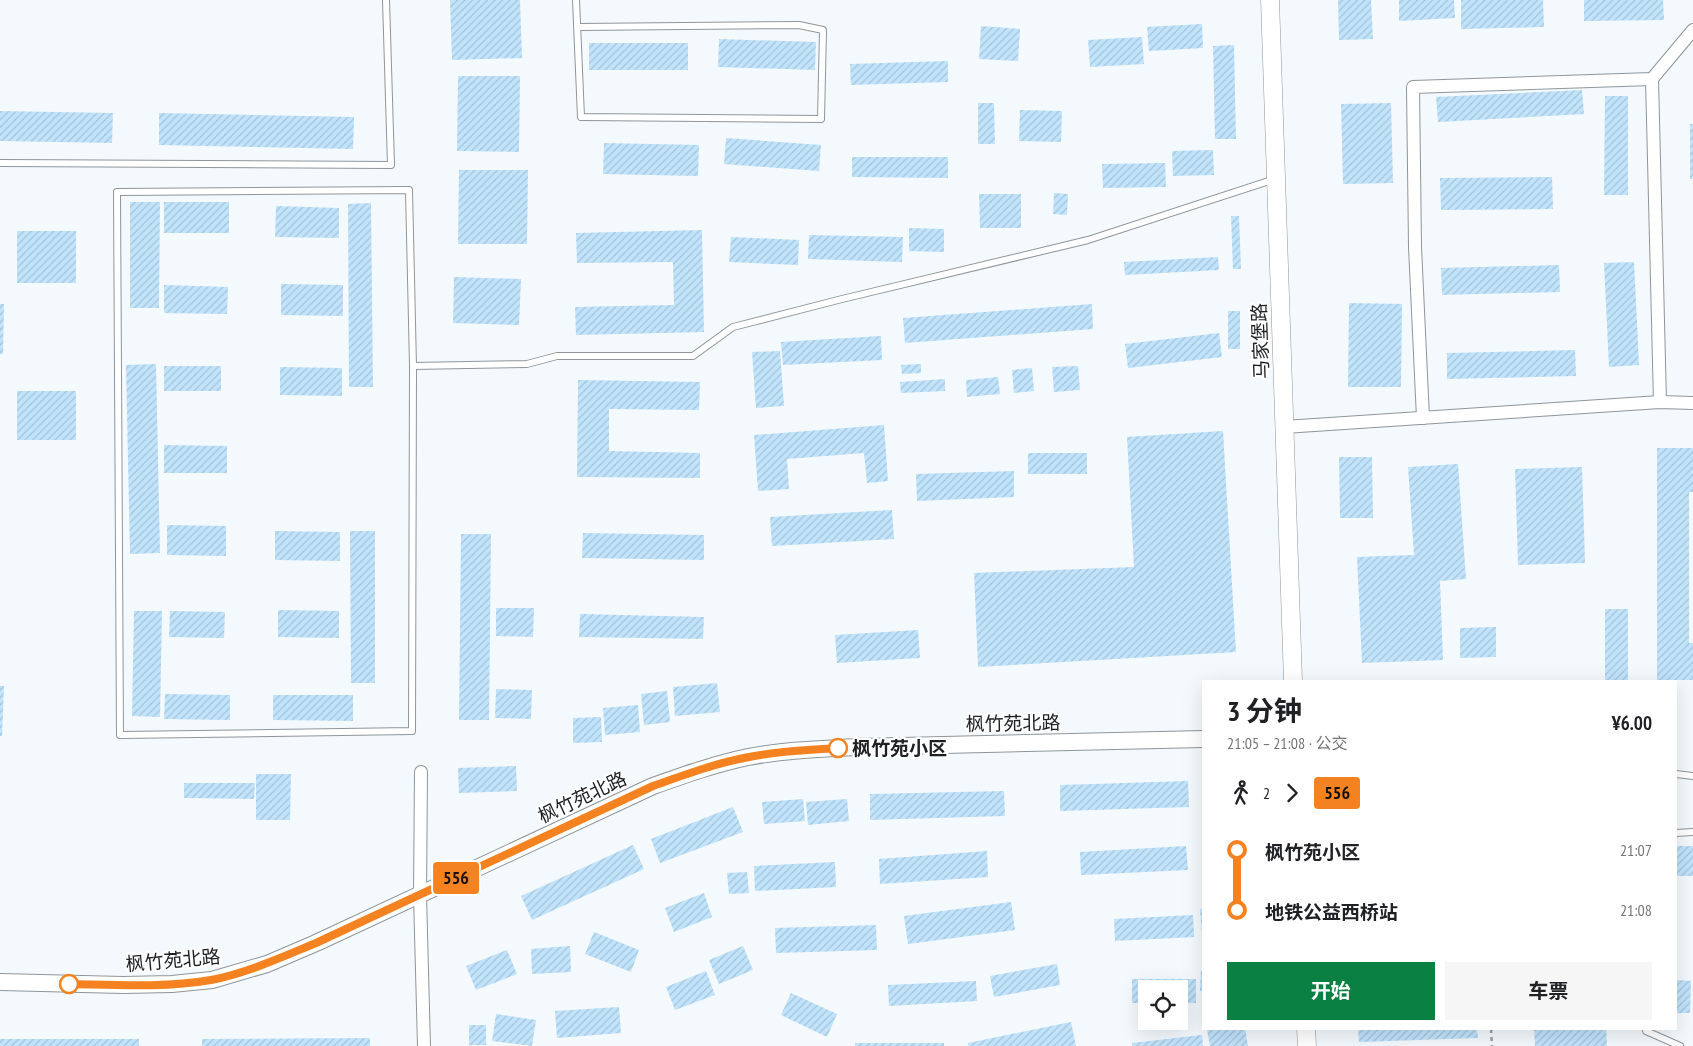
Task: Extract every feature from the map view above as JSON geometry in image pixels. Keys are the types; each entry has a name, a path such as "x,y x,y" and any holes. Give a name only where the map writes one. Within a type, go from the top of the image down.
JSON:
{"main road":[{"name":"马家堡路","path":"1270,0 1293,680"},
{"path":"1306,1030 1307,1046"}],"street":[{"path":"1660,402 1652,79 1693,30"},
{"path":"1423,418 1415,246 1413,87 1652,79"},
{"path":"1284,427 1660,402 1693,403"},
{"name":"枫竹苑北路","path":"0,982 123,985 172,984 212,980 267,964 653,786 701,769 749,757 804,750 858,747 1202,739"},
{"path":"421,772 420,895 424,1046"}],"lane":[{"path":"0,163 391,165 386,0"},
{"path":"576,0 581,117 821,119 823,30 799,25 578,27"},
{"path":"413,366 527,364 558,356 693,356 734,327 842,298 1088,240 1276,179"},
{"path":"409,190 413,366 412,731 120,735 117,192 409,190"},
{"path":"1677,774 1693,776"},
{"path":"1677,833 1693,832"},
{"path":"1646,1030 1680,1046"}],"path":[{"path":"1491,1030 1492,1046"}],"building":[{"path":"450,0 520,0 522,58 452,60"},
{"path":"1338,0 1371,0 1373,39 1339,40"},
{"path":"1399,0 1454,0 1455,18 1399,21"},
{"path":"1461,0 1543,0 1544,27 1461,29"},
{"path":"1584,0 1663,0 1664,20 1584,21"},
{"path":"1202,24 1203,48 1149,51 1147,27"},
{"path":"981,26 1020,29 1018,61 979,59"},
{"path":"1142,37 1144,64 1090,67 1088,40"},
{"path":"719,39 816,42 815,70 718,67"},
{"path":"589,43 688,43 688,70 589,70"},
{"path":"1234,45 1236,139 1215,139 1213,46"},
{"path":"948,61 948,82 851,85 850,64"},
{"path":"458,76 520,76 519,152 457,151"},
{"path":"1582,90 1584,114 1438,122 1436,97"},
{"path":"1605,96 1628,96 1628,195 1604,195"},
{"path":"978,103 994,103 995,144 978,144"},
{"path":"1391,103 1393,183 1343,184 1341,104"},
{"path":"1020,110 1062,111 1061,142 1019,141"},
{"path":"0,111 113,113 112,143 0,141"},
{"path":"159,113 354,117 353,149 159,145"},
{"path":"1690,124 1693,124 1693,179 1690,179"},
{"path":"726,138 821,145 819,171 724,164"},
{"path":"604,143 699,145 698,176 603,174"},
{"path":"1213,150 1214,175 1173,176 1172,151"},
{"path":"852,157 948,157 948,178 852,177"},
{"path":"1165,163 1166,187 1103,188 1102,164"},
{"path":"459,170 528,170 527,244 458,244"},
{"path":"1552,177 1553,209 1441,210 1440,178"},
{"path":"1054,193 1068,194 1067,215 1053,214"},
{"path":"979,194 1021,194 1021,228 980,228"},
{"path":"130,202 160,202 159,308 130,308"},
{"path":"164,202 229,202 229,233 164,233"},
{"path":"371,203 373,387 349,387 348,204"},
{"path":"276,206 339,208 339,238 275,237"},
{"path":"1231,216 1239,216 1241,269 1233,269"},
{"path":"909,228 944,229 944,252 909,251"},
{"path":"702,230 704,332 576,335 575,307 674,305 673,262 577,263 576,233"},
{"path":"17,231 76,231 76,283 17,283"},
{"path":"809,235 903,237 902,262 808,259"},
{"path":"731,237 799,240 798,265 729,262"},
{"path":"1218,257 1219,270 1125,275 1124,262"},
{"path":"1634,262 1639,365 1609,367 1604,263"},
{"path":"1559,265 1560,292 1442,295 1441,268"},
{"path":"454,277 521,279 519,325 453,323"},
{"path":"281,284 343,285 343,316 281,315"},
{"path":"164,285 228,287 227,314 164,313"},
{"path":"1349,303 1402,304 1401,387 1348,387"},
{"path":"0,304 4,304 3,354 0,354"},
{"path":"1092,304 1093,329 905,343 903,318"},
{"path":"1228,311 1240,311 1240,349 1228,349"},
{"path":"1219,333 1222,357 1128,368 1125,344"},
{"path":"881,336 882,360 783,365 781,342"},
{"path":"1575,350 1576,376 1447,379 1447,353"},
{"path":"780,351 784,406 756,408 752,352"},
{"path":"156,364 160,553 130,554 126,365"},
{"path":"921,364 921,373 902,374 901,365"},
{"path":"164,366 221,366 221,391 164,391"},
{"path":"1078,366 1080,390 1054,392 1052,367"},
{"path":"280,367 342,368 342,396 280,395"},
{"path":"1032,368 1034,391 1014,393 1012,370"},
{"path":"998,377 1000,394 967,397 966,380"},
{"path":"945,379 945,391 901,393 900,382"},
{"path":"578,380 700,382 699,410 609,409 609,451 700,453 700,478 577,477"},
{"path":"17,391 76,391 76,440 17,440"},
{"path":"884,425 888,481 867,483 864,453 787,459 789,489 758,491 754,435"},
{"path":"1223,431 1236,652 978,667 974,573 1134,567 1127,437"},
{"path":"164,445 227,446 227,473 164,473"},
{"path":"1657,448 1693,448 1693,492 1689,492 1689,643 1693,643 1693,680 1657,680"},
{"path":"1028,453 1087,453 1087,474 1028,474"},
{"path":"1339,457 1372,457 1373,518 1340,518"},
{"path":"1458,464 1466,579 1440,581 1443,660 1362,663 1357,557 1414,555 1408,467"},
{"path":"1582,467 1585,563 1518,565 1515,469"},
{"path":"1014,471 1014,497 917,501 916,474"},
{"path":"892,510 894,539 772,546 770,517"},
{"path":"167,525 226,526 226,556 167,555"},
{"path":"275,531 340,532 340,561 275,560"},
{"path":"350,531 375,531 375,683 351,683"},
{"path":"583,533 704,535 704,560 582,558"},
{"path":"461,534 491,534 489,720 459,720"},
{"path":"496,608 534,608 533,637 496,636"},
{"path":"1605,609 1628,609 1628,680 1605,680"},
{"path":"278,610 339,611 339,638 278,637"},
{"path":"134,611 162,611 160,717 132,716"},
{"path":"170,611 225,612 224,638 169,637"},
{"path":"580,614 704,617 703,639 579,637"},
{"path":"1496,627 1496,657 1460,658 1460,628"},
{"path":"918,630 920,658 837,663 835,635"},
{"path":"717,683 720,712 675,716 673,687"},
{"path":"0,686 4,686 2,736 0,736"},
{"path":"496,689 532,690 531,719 495,718"},
{"path":"667,691 670,722 644,725 641,694"},
{"path":"165,694 230,695 230,720 164,719"},
{"path":"273,695 353,695 353,721 273,720"},
{"path":"638,705 640,732 605,735 603,708"},
{"path":"601,717 602,742 573,743 573,718"},
{"path":"516,766 517,791 459,793 458,768"},
{"path":"256,774 291,774 290,820 256,820"},
{"path":"1188,781 1189,807 1060,811 1060,785"},
{"path":"184,783 255,783 254,799 184,798"},
{"path":"1004,791 1005,816 870,820 870,794"},
{"path":"803,799 805,821 764,824 762,802"},
{"path":"847,799 849,821 808,825 806,802"},
{"path":"733,807 743,832 660,863 651,839"},
{"path":"633,845 644,869 532,920 521,896"},
{"path":"1186,846 1188,870 1081,875 1080,852"},
{"path":"1677,846 1693,846 1693,876 1677,876"},
{"path":"987,851 988,877 880,884 879,859"},
{"path":"835,862 836,887 755,891 754,866"},
{"path":"747,872 749,893 729,894 727,873"},
{"path":"704,893 712,917 674,932 665,908"},
{"path":"1011,902 1015,930 908,944 904,916"},
{"path":"1200,909 1202,909 1202,932"},
{"path":"1193,915 1194,937 1115,941 1114,919"},
{"path":"876,925 877,950 776,953 775,928"},
{"path":"594,932 639,950 631,972 585,954"},
{"path":"570,946 571,972 532,974 531,949"},
{"path":"743,946 753,970 719,984 709,960"},
{"path":"507,950 517,974 476,990 466,966"},
{"path":"1057,964 1060,985 994,997 990,976"},
{"path":"1201,970 1202,970 1202,991 1200,991"},
{"path":"706,971 715,995 675,1010 666,987"},
{"path":"1132,979 1196,979 1196,1003 1188,1003 1188,980 1138,980 1138,1003 1132,1003"},
{"path":"1677,980 1691,981 1690,1013 1677,1013"},
{"path":"976,981 977,1001 889,1006 888,985"},
{"path":"791,993 837,1014 827,1037 781,1015"},
{"path":"619,1007 621,1033 557,1038 555,1011"},
{"path":"496,1014 536,1020 532,1046 492,1041"},
{"path":"1071,1022 1076,1046 968,1046 968,1043"},
{"path":"469,1025 486,1025 486,1045 469,1045"},
{"path":"1207,1030 1245,1030 1248,1046 1210,1046"},
{"path":"1358,1030 1477,1030 1478,1038 1359,1042"},
{"path":"1534,1030 1606,1030 1607,1046 1535,1046"},
{"path":"1202,1035 1203,1046 1132,1046 1132,1043"},
{"path":"370,1038 370,1046 202,1046 202,1039"},
{"path":"0,1039 139,1039 139,1046 0,1046"},
{"path":"855,1043 944,1043 944,1046 855,1046"}],"bus line":[{"name":"556","path":"69,984 172,984 212,980 267,964 653,786 701,769 749,757 838,748"}],"place":[{"name":"枫竹苑小区","path":"838,748"}]}
